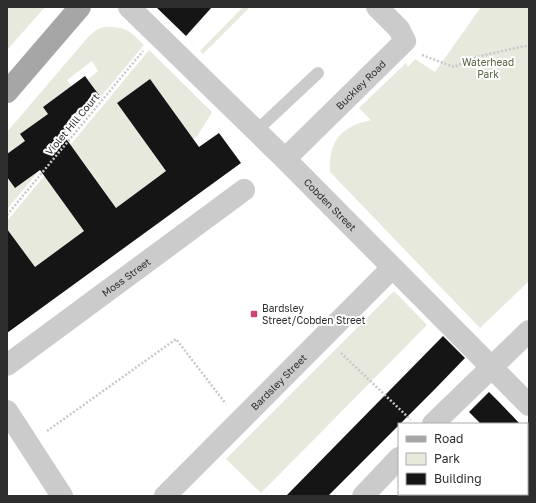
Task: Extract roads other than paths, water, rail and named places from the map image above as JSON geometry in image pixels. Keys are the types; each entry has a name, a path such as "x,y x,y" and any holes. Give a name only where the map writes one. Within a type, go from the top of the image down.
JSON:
{"main road":[{"path":"7,92 80,7"}],"street":[{"name":"Cobden Street","path":"129,7 285,159 529,405"},
{"name":"Buckley Road","path":"285,159 405,41 399,29 377,7"},
{"name":"Moss Street","path":"7,365 244,190"},
{"name":"Bardsley Street","path":"164,496 392,268"},
{"path":"434,423 529,331"},
{"path":"7,411 62,496"},
{"path":"363,496 398,459"}],"lane":[{"path":"256,131 318,73"}],"place":[{"name":"Bardsley Street/Cobden Street","path":"254,314"}],"park label":[{"name":"Waterhead Park","path":"488,68"}]}
